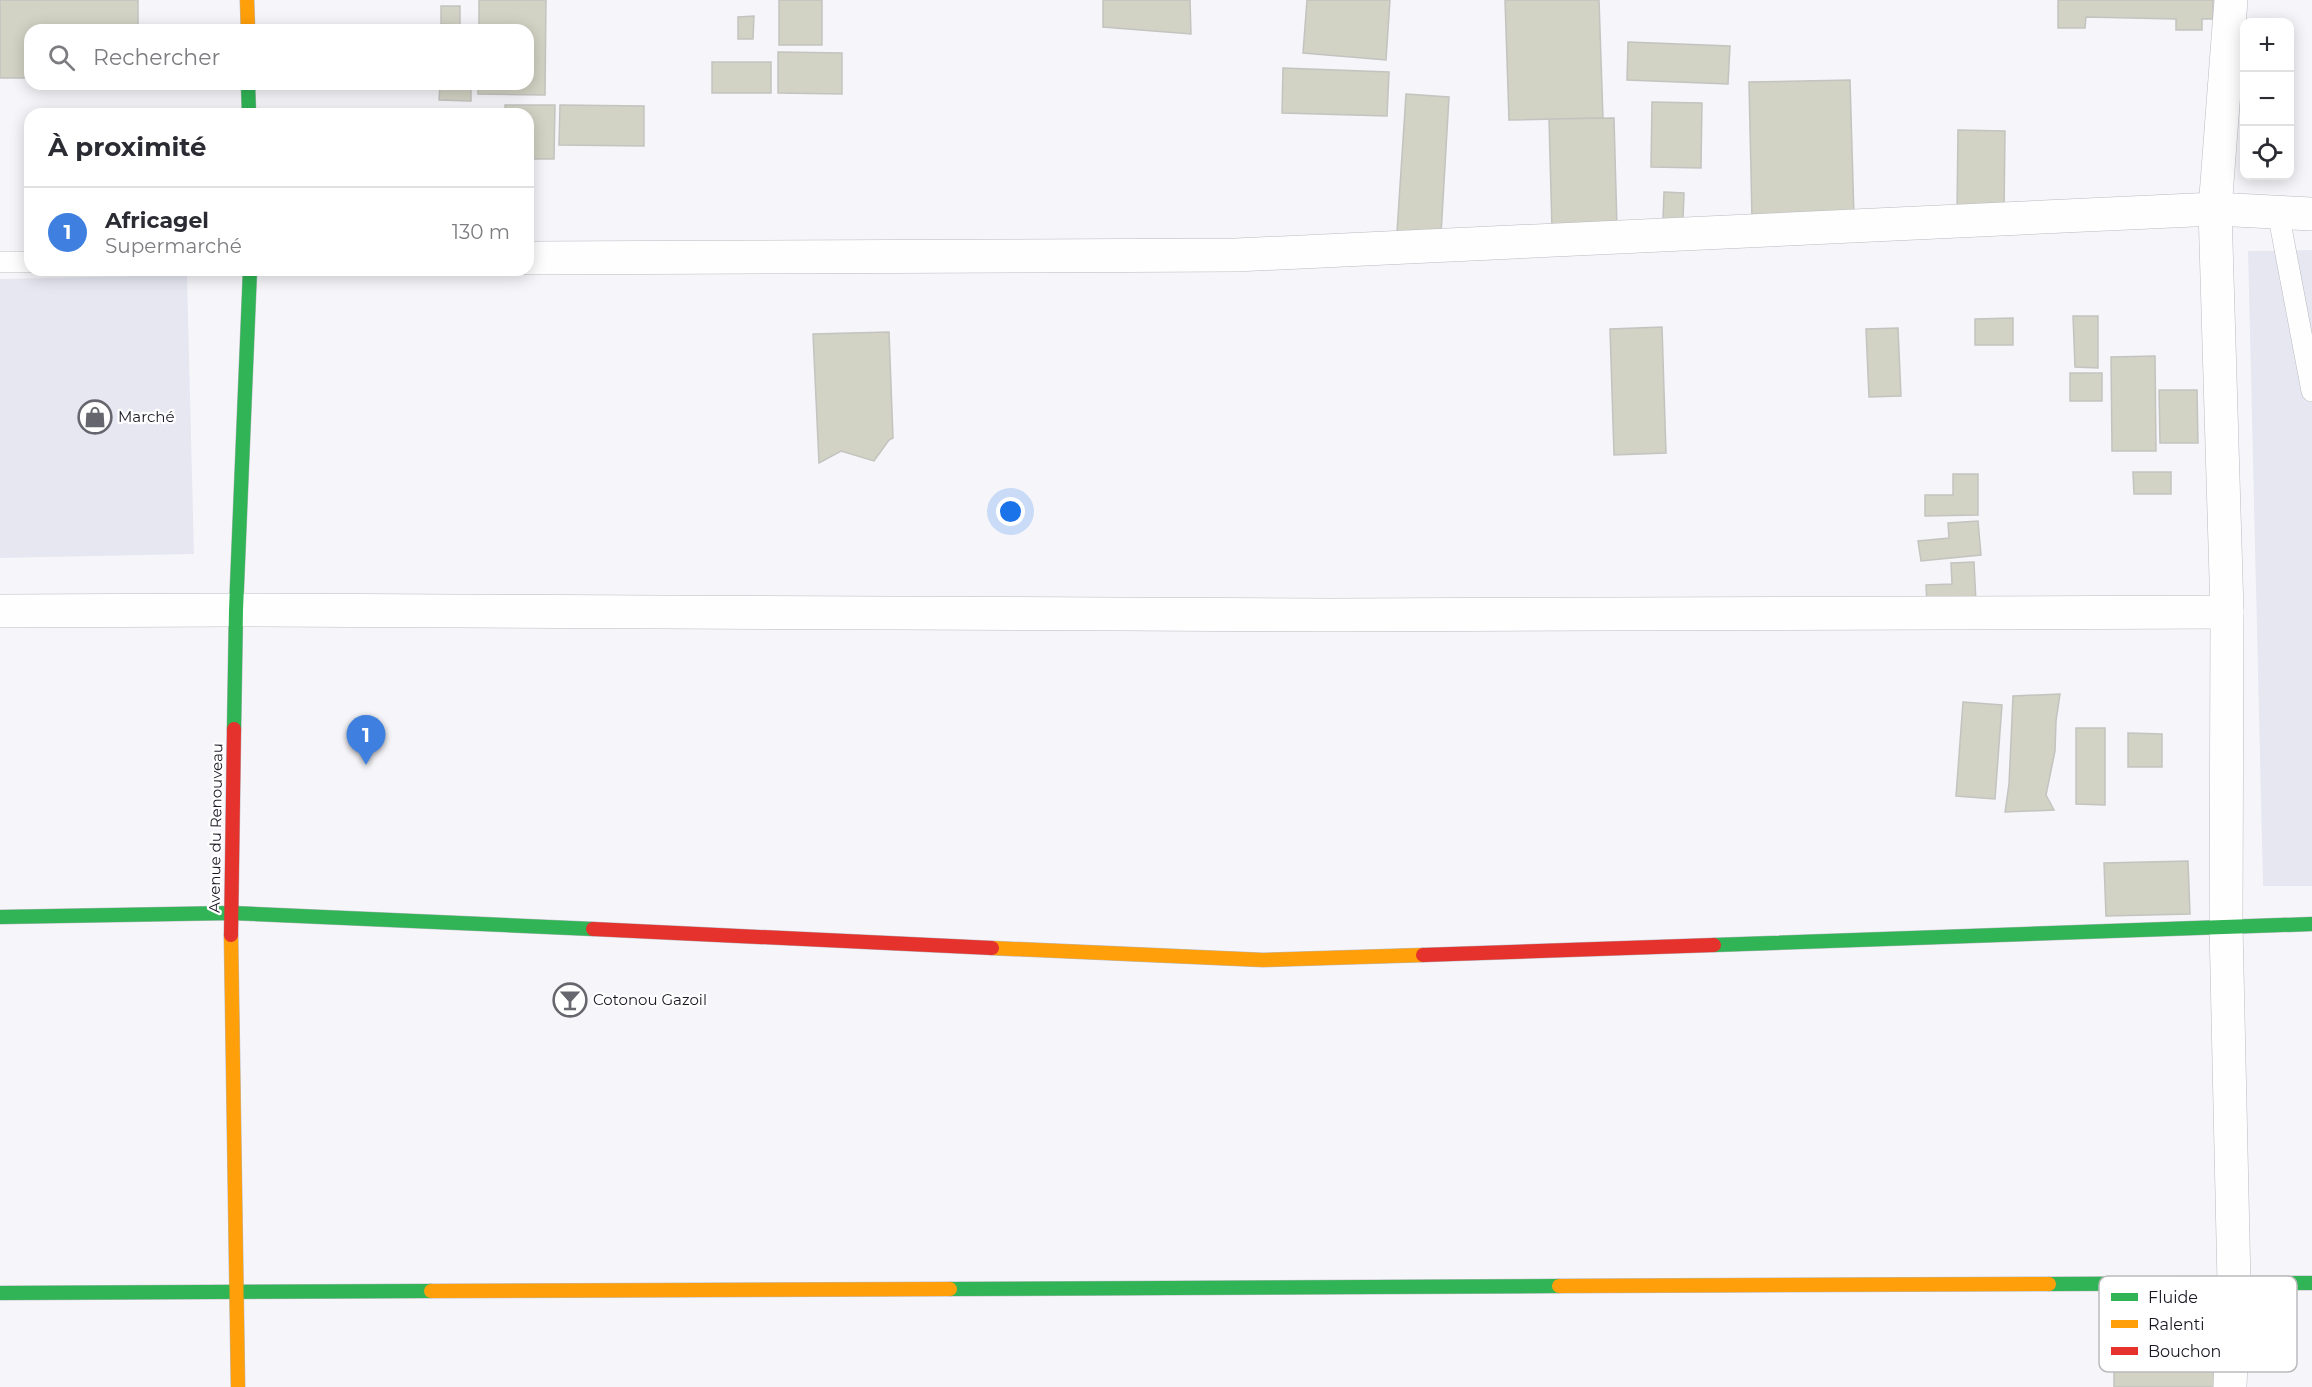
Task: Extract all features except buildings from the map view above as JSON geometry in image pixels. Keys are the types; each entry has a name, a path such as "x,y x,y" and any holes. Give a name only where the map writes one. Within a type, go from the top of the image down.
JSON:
{"street":[{"path":"247,0 248,24"},
{"path":"2231,0 2215,209 2227,612 2226,926 2234,1276"},
{"path":"248,90 249,108"},
{"path":"534,258 1236,255 2215,209 2312,214"},
{"name":"Avenue du Renouveau","path":"238,1387 231,913 236,610 250,276"},
{"path":"0,611 1321,615 2227,612"},
{"path":"0,917 231,913 1263,960 2312,924"},
{"path":"2297,1283 2312,1283"},
{"path":"0,1293 2099,1284"},
{"path":"2230,1387 2231,1372"}],"lane":[{"path":"2278,212 2312,391"},
{"path":"0,262 24,262"}],"shaded area":[{"path":"2312,250 2312,886 2263,886 2248,251"},
{"name":"Marché","path":"187,276 194,554 0,558 0,279"}],"traffic: fast":[{"path":"248,90 249,108"},
{"path":"234,729 236,610 250,276"},
{"path":"0,917 231,913 593,929"},
{"path":"1714,945 2312,924"},
{"path":"2297,1283 2312,1283"},
{"path":"2049,1284 2099,1284"},
{"path":"950,1289 1559,1286"},
{"path":"0,1293 431,1291"}],"traffic: slow":[{"path":"247,0 248,24"},
{"path":"231,935 238,1387"},
{"path":"992,948 1263,960 1423,955"},
{"path":"1559,1286 2049,1284"},
{"path":"431,1291 950,1289"}],"traffic: jam":[{"path":"231,935 234,729"},
{"path":"593,929 992,948"},
{"path":"1423,955 1714,945"}],"place":[{"name":"Marché","path":"95,417"},
{"name":"Africagel","path":"366,765"},
{"name":"Cotonou Gazoil","path":"570,1000"}]}
